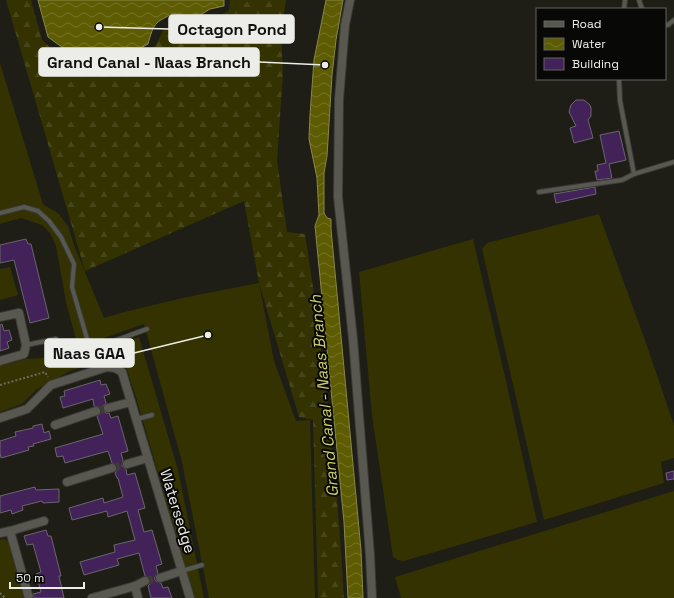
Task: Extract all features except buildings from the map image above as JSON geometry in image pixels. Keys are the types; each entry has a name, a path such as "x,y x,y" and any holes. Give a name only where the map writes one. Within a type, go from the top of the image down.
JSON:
{"street":[{"path":"350,0 345,25 339,99 338,197 353,339 372,598"},
{"path":"0,317 19,313 26,345 24,354 0,361"},
{"name":"Watersedge","path":"51,385 107,367 115,368 122,372 190,598"},
{"path":"0,418 27,409 51,385"},
{"path":"108,408 131,402"},
{"path":"56,425 96,411"},
{"name":"Watersedge","path":"127,464 148,458"},
{"path":"67,482 112,468"},
{"path":"0,533 44,521"},
{"path":"10,531 29,598"},
{"name":"Watersedge","path":"160,578 181,571"},
{"path":"92,598 135,586 145,581"},
{"path":"135,586 138,598"}],"lane":[{"path":"619,80 620,101 634,174"},
{"path":"539,192 622,180 634,174 674,162"},
{"path":"0,212 24,207 38,211 49,221 61,237 74,264 72,287 84,332 88,342 91,345 95,348 147,329"},
{"path":"26,345 56,339"},
{"path":"137,419 152,415"},
{"path":"181,571 202,565"}],"path":[{"path":"0,386 45,372 51,385"},
{"path":"0,593 5,598"}],"green space":[{"path":"6,0 31,0 42,40 63,59 78,59 92,71 108,70 126,64 131,56 145,54 156,45 163,30 173,25 193,33 229,10 230,0 286,0 281,34 283,73 277,160 287,232 305,234 329,416 338,507 344,598 318,598 313,420 299,417 259,283 244,201 85,271"},
{"path":"0,63 43,204 59,214 69,228 74,245 104,318 162,303 259,283 274,361 296,421 310,420 315,598 209,598 182,462 144,324 78,347 66,302 56,246 50,233 42,225 21,218 0,224"},
{"path":"599,214 674,425 674,458 661,462 664,483 544,520 482,249 487,243"},
{"path":"473,239 537,522 404,561 398,560 393,557 372,416 359,272"},
{"path":"10,267 18,295 0,300 0,269"},
{"path":"139,337 178,470 204,598 195,598 135,394 127,370 118,360 109,358 70,371 36,390 22,404 0,412 0,366 25,359 76,356"},
{"path":"674,491 674,598 401,598 395,577"},
{"path":"5,539 8,541 24,598 0,598 0,540"}],"water":[{"path":"38,0 224,0 224,6 210,9 192,20 174,13 156,24 148,44 139,49 127,47 121,53 120,58 108,62 96,62 81,52 66,50 48,37"},
{"path":"326,0 343,0 332,75 327,156 324,173 324,213 327,218 331,219 361,550 363,598 348,598 344,522 315,226 319,215 317,178 309,139 314,60"}],"tunnel":[{"path":"96,411 108,408"},
{"path":"112,468 127,464"},
{"path":"145,581 160,578"}],"place":[{"name":"Octagon Pond","path":"99,27"},
{"name":"Grand Canal - Naas Branch","path":"325,65"},
{"name":"Naas GAA","path":"208,335"}]}
